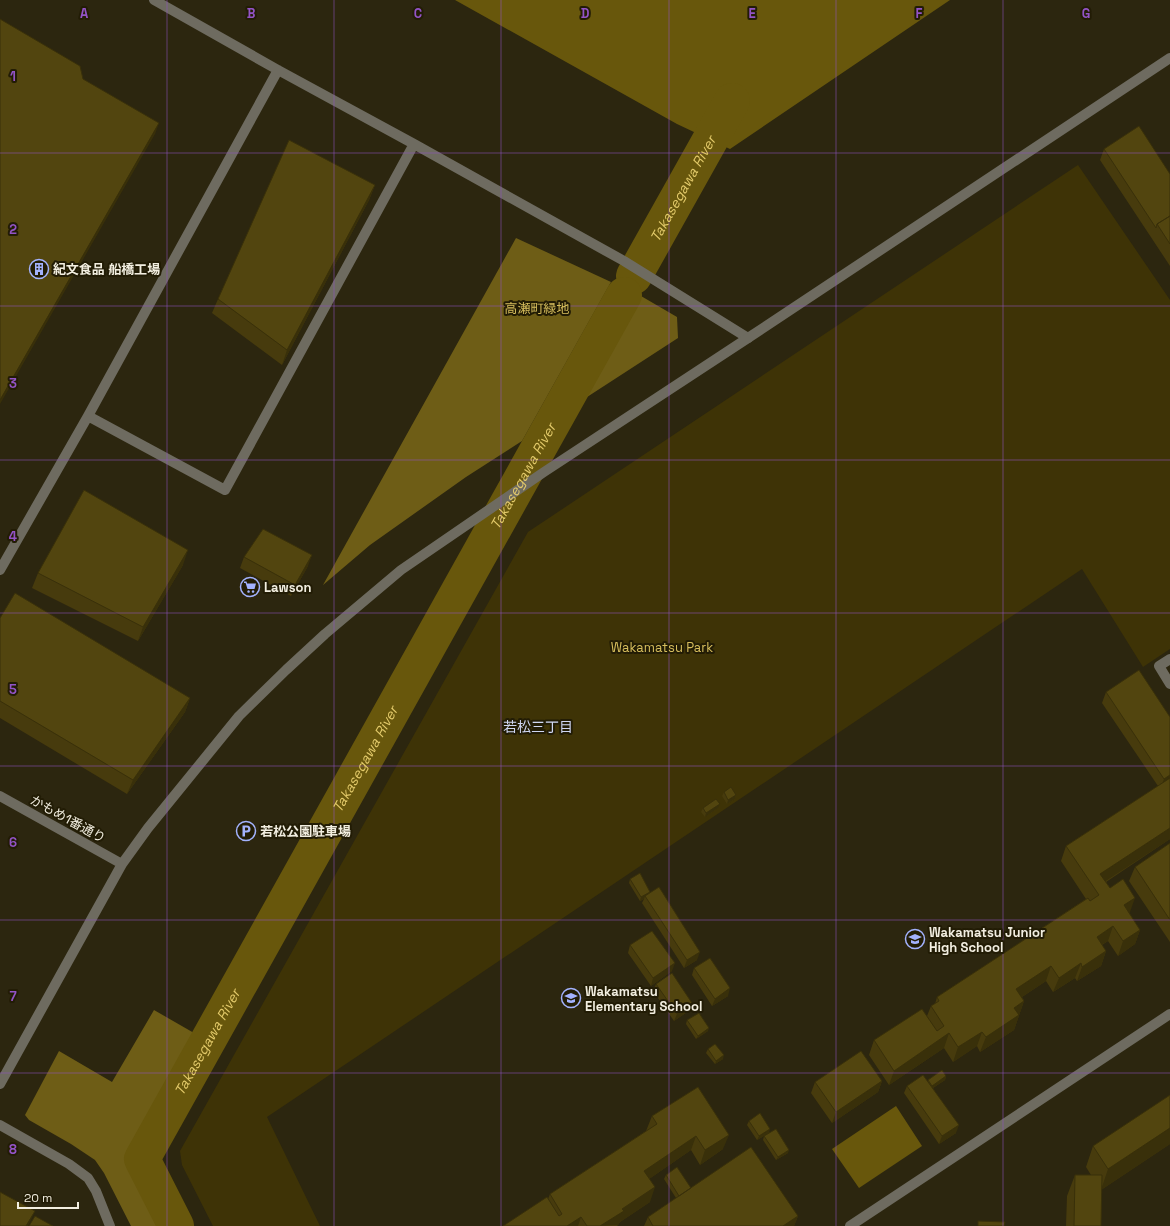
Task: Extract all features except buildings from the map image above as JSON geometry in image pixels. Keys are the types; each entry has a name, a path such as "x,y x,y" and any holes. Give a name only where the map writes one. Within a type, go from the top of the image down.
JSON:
{"street":[{"path":"154,0 624,261 748,338"},
{"path":"0,1084 122,864 148,828 240,716 325,634 401,570 544,472 1170,58"},
{"path":"0,570 88,416 278,70"},
{"path":"88,416 225,490 414,144"},
{"path":"1170,659 1159,666 1170,684"},
{"name":"かもめ1番通り","path":"0,796 122,864"},
{"path":"850,1226 1170,1014"},
{"path":"0,1125 69,1164 88,1178 96,1191 110,1226"}],"green space":[{"name":"Wakamatsu Park","path":"1078,165 1170,300 1170,649 1143,667 1082,569 267,1117 320,1226 213,1226 182,1165 180,1151 528,532"},
{"name":"高瀬町緑地","path":"516,238 611,282 522,441 466,477 370,545 323,585"},
{"path":"641,296 677,317 678,338 584,399"},
{"path":"154,1010 194,1033 126,1156 161,1226 131,1226 104,1173 95,1160 71,1144 29,1120 25,1115 59,1051 112,1082"}],"shaded area":[{"path":"455,0 950,0 730,149 677,124"},
{"path":"896,1106 922,1146 859,1188 832,1149"}],"waterway":[{"name":"Takasegawa River","path":"634,276 732,101"},
{"name":"Takasegawa River","path":"176,1226 142,1159 624,295"}],"place":[{"name":"紀文食品 船橋工場","path":"39,269"},
{"name":"Lawson","path":"250,587"},
{"name":"若松公園駐車場","path":"246,831"},
{"name":"Wakamatsu Junior High School","path":"915,939"},
{"name":"Wakamatsu Elementary School","path":"571,998"}],"district":[{"name":"若松三丁目","path":"538,727"}]}
